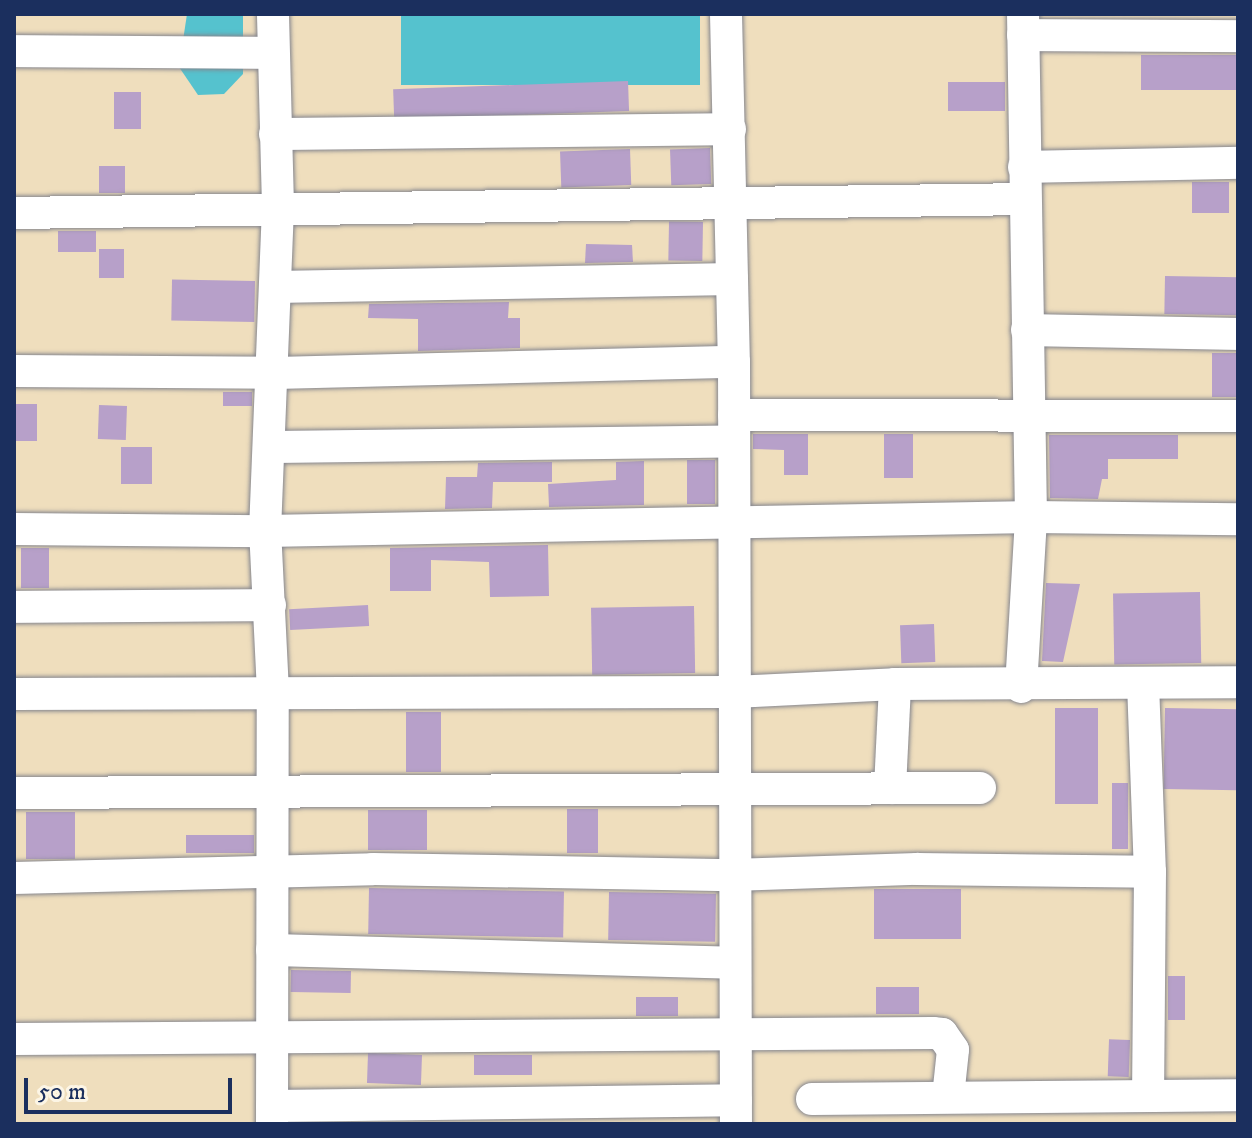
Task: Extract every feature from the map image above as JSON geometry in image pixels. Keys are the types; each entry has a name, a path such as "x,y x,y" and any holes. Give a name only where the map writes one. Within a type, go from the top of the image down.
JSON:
{"street":[{"path":"273,14 278,206 275,373 265,531 273,692 270,790 272,1115 736,1112 732,875 734,362 726,14"},
{"path":"1021,687 1031,517 1023,199 1023,25 1238,36"},
{"path":"14,51 273,53"},
{"path":"275,134 730,129"},
{"path":"1024,167 1238,163"},
{"path":"14,213 278,206 730,205 1023,199"},
{"path":"276,287 732,279"},
{"path":"1027,330 1238,334"},
{"path":"14,371 275,373 734,362"},
{"path":"270,447 1028,414 1238,416"},
{"path":"14,529 265,531 1031,517 1238,519"},
{"path":"14,607 270,605"},
{"path":"14,694 734,692 895,684 1021,687 1238,682"},
{"path":"1143,683 1150,872 1148,1096"},
{"path":"890,788 895,684"},
{"path":"14,793 270,790 732,793 980,788"},
{"path":"14,878 373,869 732,875 886,870 1150,872"},
{"path":"272,950 734,963"},
{"path":"14,1039 273,1035 942,1034 953,1050 948,1097"},
{"path":"812,1099 1238,1095"}],"water":[{"path":"187,14 243,14 243,74 224,94 198,95 179,67"},
{"path":"401,14 700,14 700,85 401,85"}],"building":[{"path":"1141,55 1238,55 1238,90 1141,90"},
{"path":"628,81 629,111 394,119 393,89"},
{"path":"948,82 1005,82 1005,111 948,111"},
{"path":"114,92 141,92 141,129 114,129"},
{"path":"710,148 711,184 671,185 670,149"},
{"path":"630,149 631,185 561,187 560,151"},
{"path":"99,166 125,166 125,193 99,193"},
{"path":"1192,182 1229,182 1229,213 1192,213"},
{"path":"669,221 703,222 702,261 668,260"},
{"path":"58,231 96,231 96,252 58,252"},
{"path":"586,244 632,245 633,262 585,263"},
{"path":"99,249 124,249 124,278 99,278"},
{"path":"1165,276 1238,277 1237,315 1164,314"},
{"path":"172,280 255,281 254,322 171,321"},
{"path":"509,302 508,318 520,318 520,348 418,351 418,319 368,318 369,304"},
{"path":"1212,353 1237,353 1237,397 1212,397"},
{"path":"223,392 252,392 252,406 223,406"},
{"path":"14,404 37,404 37,441 14,441"},
{"path":"99,405 127,406 126,440 98,439"},
{"path":"753,434 808,434 808,475 784,475 784,450 753,449"},
{"path":"884,434 913,434 913,478 884,478"},
{"path":"1049,435 1178,435 1178,459 1108,459 1108,479 1102,479 1098,499 1050,498"},
{"path":"121,447 152,447 152,484 121,484"},
{"path":"687,460 715,460 715,504 687,504"},
{"path":"644,461 644,505 549,507 548,484 616,480 616,462"},
{"path":"552,462 552,482 493,482 492,508 445,509 446,477 477,477 478,463"},
{"path":"548,545 549,596 490,597 489,562 431,560 431,591 390,591 390,548"},
{"path":"21,548 49,548 49,588 21,588"},
{"path":"1046,583 1080,584 1063,662 1042,661"},
{"path":"1200,592 1201,663 1114,665 1113,594"},
{"path":"368,605 369,626 290,630 289,609"},
{"path":"694,606 695,673 592,675 591,608"},
{"path":"934,624 935,662 901,663 900,625"},
{"path":"1055,708 1098,708 1098,804 1055,804"},
{"path":"1165,708 1238,709 1237,790 1164,789"},
{"path":"406,712 441,712 441,772 406,772"},
{"path":"1112,783 1128,783 1128,849 1112,849"},
{"path":"567,809 598,809 598,853 567,853"},
{"path":"368,810 427,810 427,850 368,850"},
{"path":"26,812 75,812 75,859 26,859"},
{"path":"186,835 254,835 254,853 186,853"},
{"path":"369,888 564,891 563,937 368,934"},
{"path":"874,889 961,889 961,939 874,939"},
{"path":"609,892 716,894 715,942 608,940"},
{"path":"291,970 351,971 351,993 291,992"},
{"path":"1168,976 1185,976 1185,1020 1168,1020"},
{"path":"876,987 919,987 919,1014 876,1014"},
{"path":"636,997 678,997 678,1016 636,1016"},
{"path":"1109,1039 1130,1040 1129,1077 1108,1076"},
{"path":"368,1053 422,1055 421,1085 367,1083"},
{"path":"474,1055 532,1055 532,1075 474,1075"}]}
